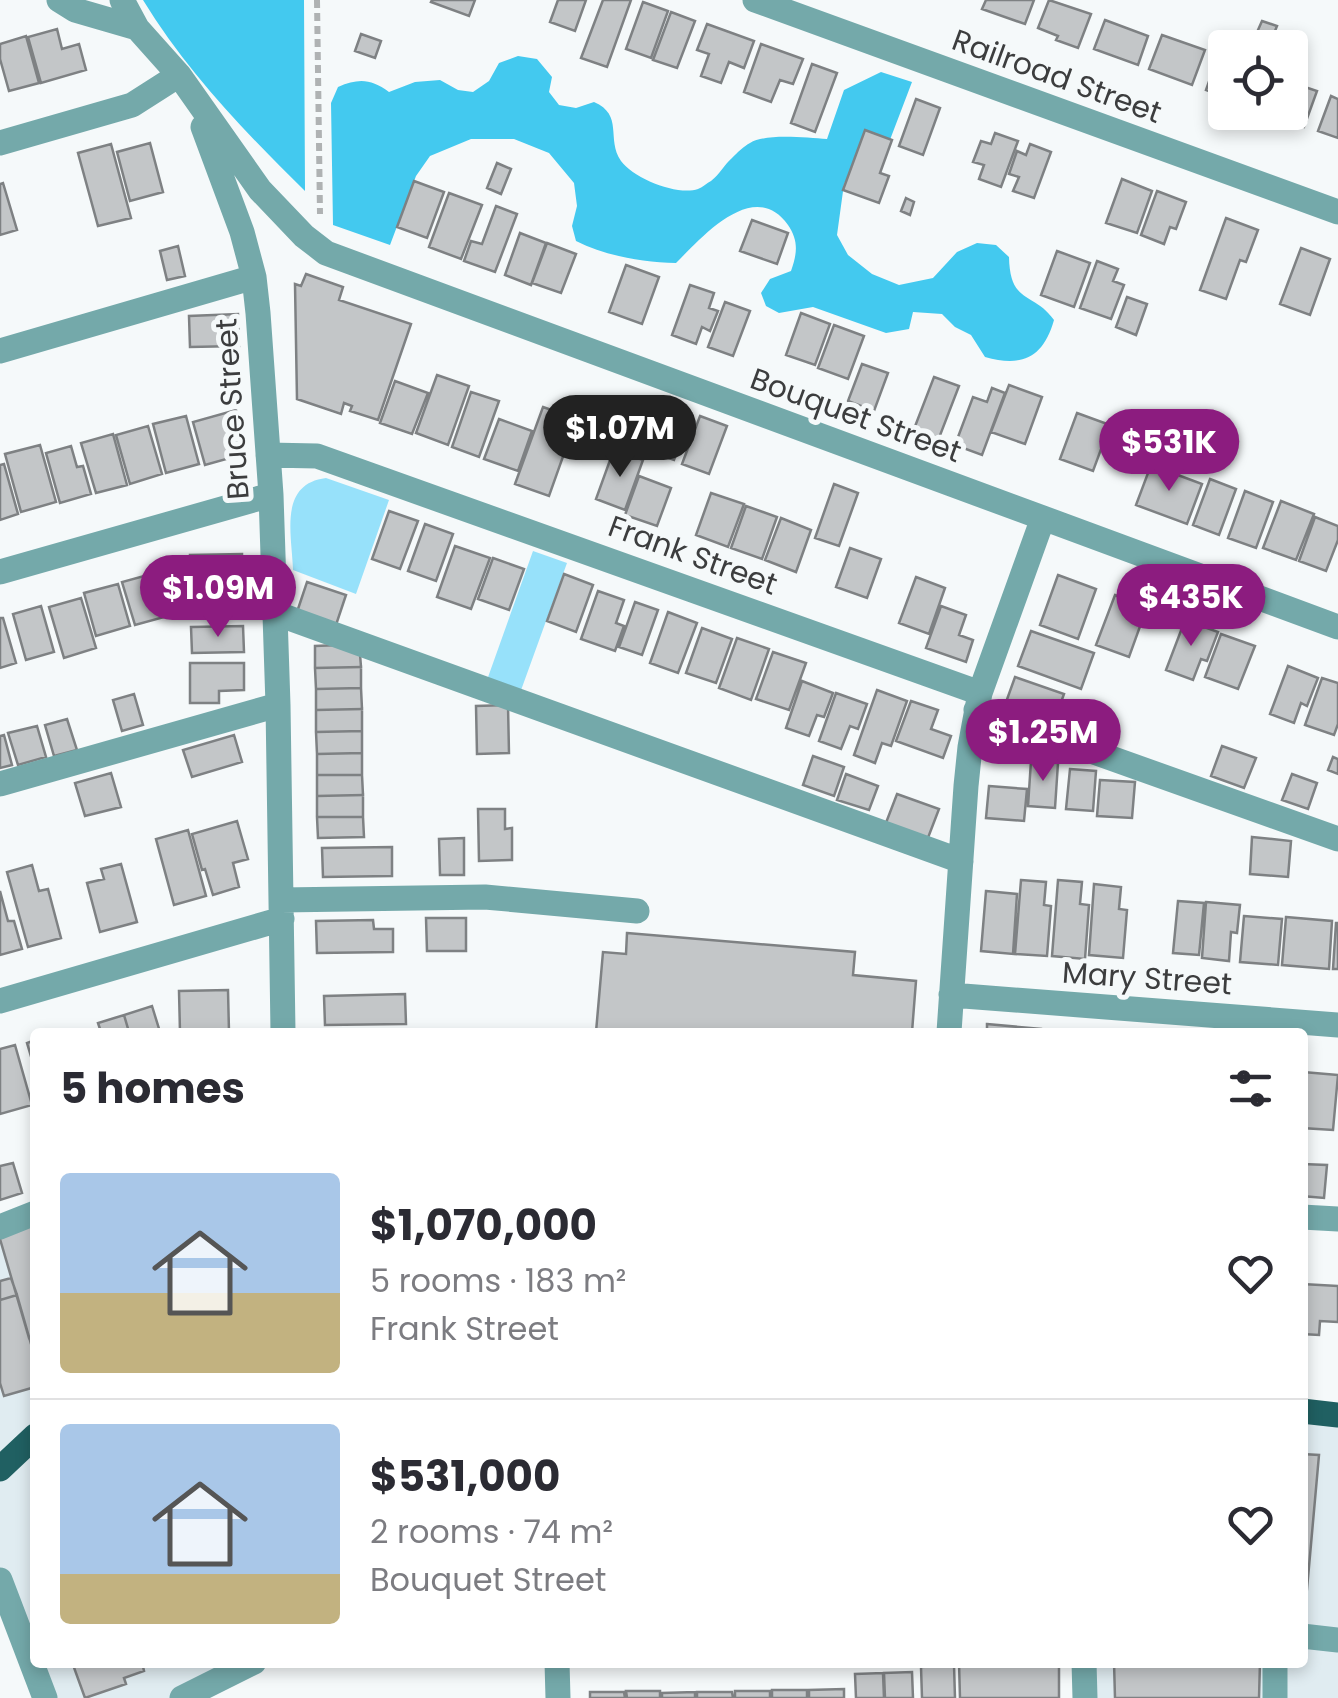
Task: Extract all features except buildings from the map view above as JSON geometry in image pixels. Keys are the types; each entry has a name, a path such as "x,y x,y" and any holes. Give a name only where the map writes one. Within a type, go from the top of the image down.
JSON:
{"main road":[{"path":"1308,1412 1338,1415"},
{"path":"0,1469 30,1441"}],"street":[{"path":"59,0 75,10 137,28"},
{"name":"Bouquet Street","path":"122,0 137,28 185,84 260,190 326,254 1338,627"},
{"name":"Railroad Street","path":"755,0 1338,212"},
{"path":"0,143 132,105 185,84"},
{"name":"Bruce Street","path":"185,84 242,232 254,277 258,313 271,496 283,1028"},
{"path":"0,352 254,277"},
{"name":"Frank Street","path":"268,455 317,456 1338,839"},
{"path":"0,572 271,496"},
{"path":"948,1028 970,747 978,702 1043,518"},
{"path":"275,613 960,861"},
{"path":"0,784 278,705"},
{"path":"0,1002 281,910 484,897 637,912"},
{"name":"Mary Street","path":"951,995 1338,1025"},
{"path":"0,1227 30,1216"},
{"path":"1308,1218 1338,1220"},
{"path":"0,1580 30,1660"},
{"path":"1308,1637 1338,1640"},
{"path":"33,1668 44,1698"},
{"path":"182,1698 242,1668"},
{"path":"557,1668 558,1698"},
{"path":"1084,1668 1085,1698"},
{"path":"1274,1668 1275,1698"}],"path":[{"path":"304,236 320,218 318,0"}],"shaded area":[{"path":"143,0 304,0 305,191 198,77"},
{"path":"518,56 537,59 552,77 549,92 559,105 576,108 594,102 603,107 612,121 617,153 627,168 646,180 689,191 714,178 741,150 757,140 827,139 844,90 881,72 912,82 888,145 855,163 844,184 837,235 848,255 872,274 899,285 933,278 957,252 977,243 996,245 1009,257 1018,290 1054,320 1044,344 1029,357 998,360 985,357 971,335 942,314 913,312 909,329 886,333 813,307 779,313 766,306 761,293 770,279 791,271 795,242 788,225 774,212 760,207 729,216 676,263 637,260 600,251 576,241 572,226 577,206 574,183 549,153 514,139 471,139 430,156 416,176 390,245 333,225 331,103 338,87 365,81 389,92 415,82 440,80 458,90 473,92 489,81 499,63"},
{"path":"326,478 389,500 356,594 293,570 290,527 294,501 311,482"},
{"path":"533,551 567,563 520,693 487,680"},
{"path":"30,1215 30,1659 0,1580 0,1227"},
{"path":"1308,1412 1338,1415 1338,1698 1085,1698 1084,1668 1308,1668"},
{"path":"34,1668 244,1668 182,1698 45,1698"}]}
